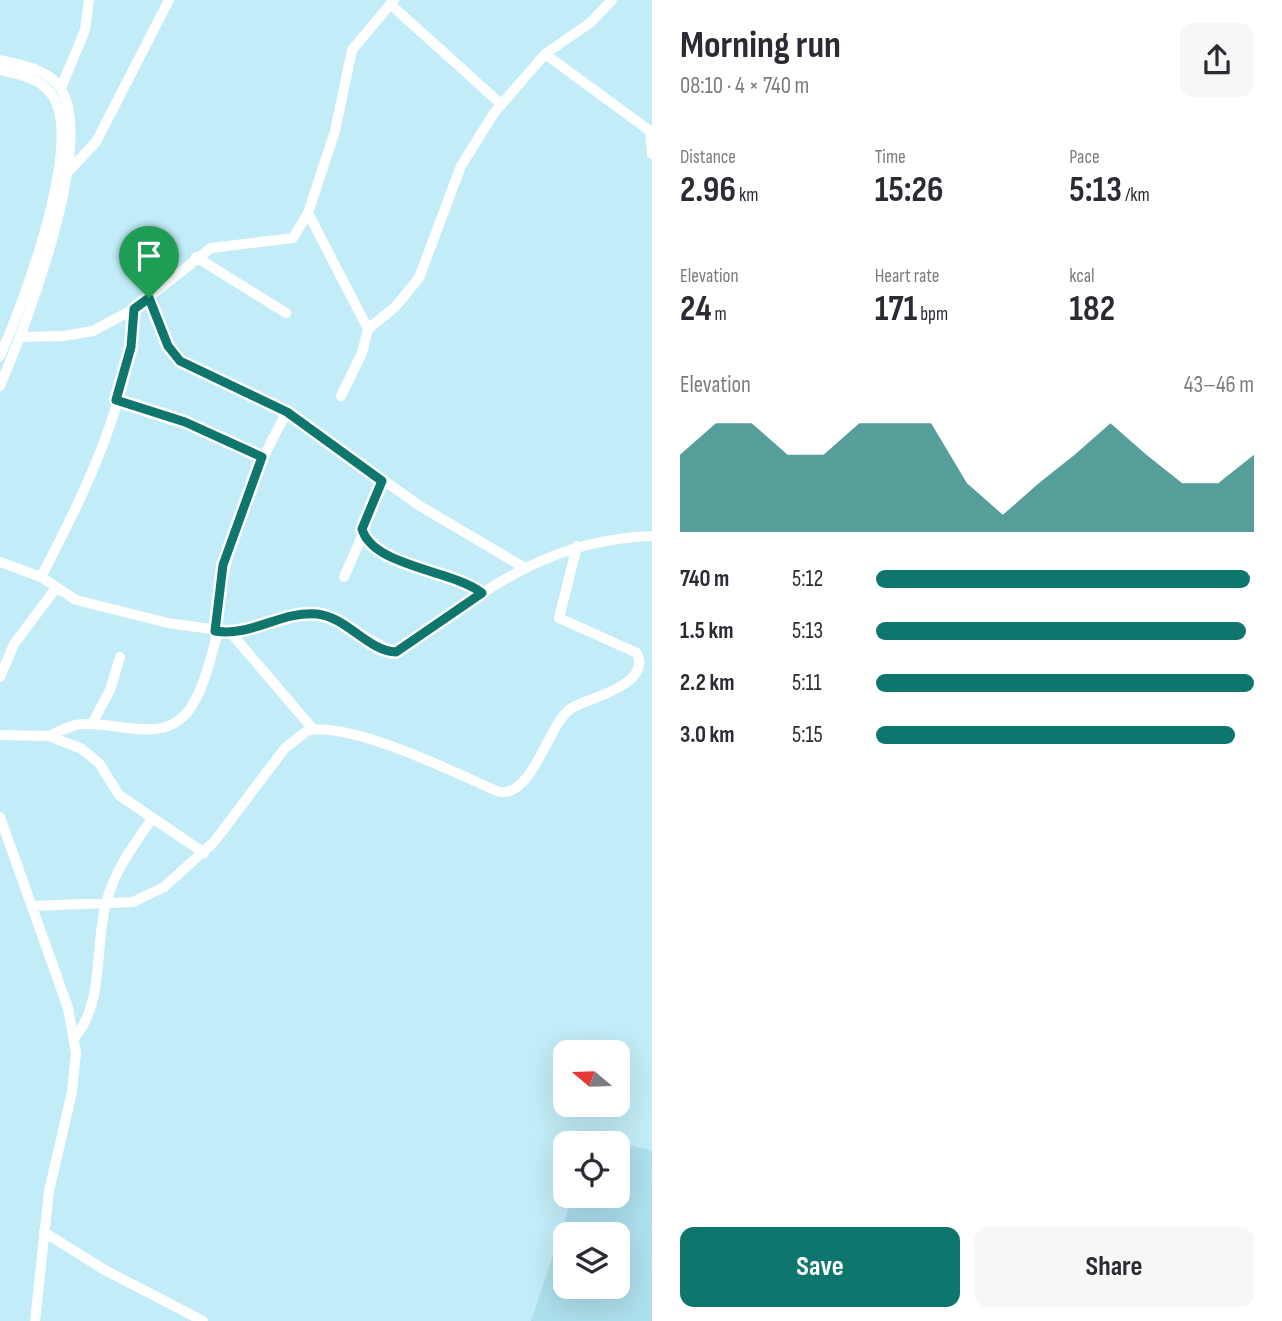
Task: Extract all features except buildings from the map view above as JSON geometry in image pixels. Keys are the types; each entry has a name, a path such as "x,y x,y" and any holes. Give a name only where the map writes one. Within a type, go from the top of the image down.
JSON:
{"street":[{"path":"61,88 85,30 89,0"},
{"path":"65,175 96,142 166,4 175,0"},
{"path":"341,396 362,353 368,329 396,307 419,278 461,166 501,104 545,54 590,23 612,0"},
{"path":"20,337 79,335 105,326 149,298 196,257 222,245 288,240 297,233 308,213 338,122 352,50 392,2 501,104"},
{"path":"545,54 650,131 652,154"},
{"path":"0,60 43,73 61,88 70,114 65,175 46,267 0,386"},
{"path":"0,70 31,78 49,90 54,98 60,126 53,193 43,238 0,356"},
{"path":"308,213 368,329"},
{"path":"196,257 286,313"},
{"path":"149,298 168,346 180,361 287,412 382,481 448,524 525,568"},
{"path":"41,578 90,476 131,347 134,309"},
{"path":"116,400 185,422 262,457"},
{"path":"49,736 78,724 141,732 161,729 179,720 194,702 216,631 223,565 262,457 287,412"},
{"path":"344,577 382,481"},
{"path":"363,534 392,558 463,580 482,593"},
{"path":"0,562 41,578 55,589 91,605 231,633 252,630 294,616 317,614 344,624 383,649 396,652 482,593 525,568 577,546 652,536"},
{"path":"33,906 133,902 151,896 204,853 285,748 299,735 313,729 339,732 406,751 499,792 516,788 529,775 566,712 581,703 636,685 644,675 644,663 637,653 559,618 577,546"},
{"path":"0,677 14,644 55,589"},
{"path":"231,633 313,729"},
{"path":"92,724 110,690 120,657"},
{"path":"0,735 49,736 71,743 93,757 114,790 204,853"},
{"path":"0,817 68,1008 75,1037 75,1072 49,1191 35,1321"},
{"path":"75,1037 90,1015 106,903 124,863 152,819"},
{"path":"44,1231 103,1269 203,1321"}],"shaded area":[{"path":"630,1145 652,1151 652,1321 531,1321 553,1255 553,1299 630,1299 630,1222 564,1222 569,1208 630,1208"}],"route":[{"path":"149,298 168,346 180,361 199,372 263,398 287,412 382,481 362,529 363,534 377,547 392,558 463,580 482,593 396,652 383,649 351,628 317,614 294,616 240,633 215,631 223,565 262,457 185,422 116,400 131,347 134,309 149,298"}]}
